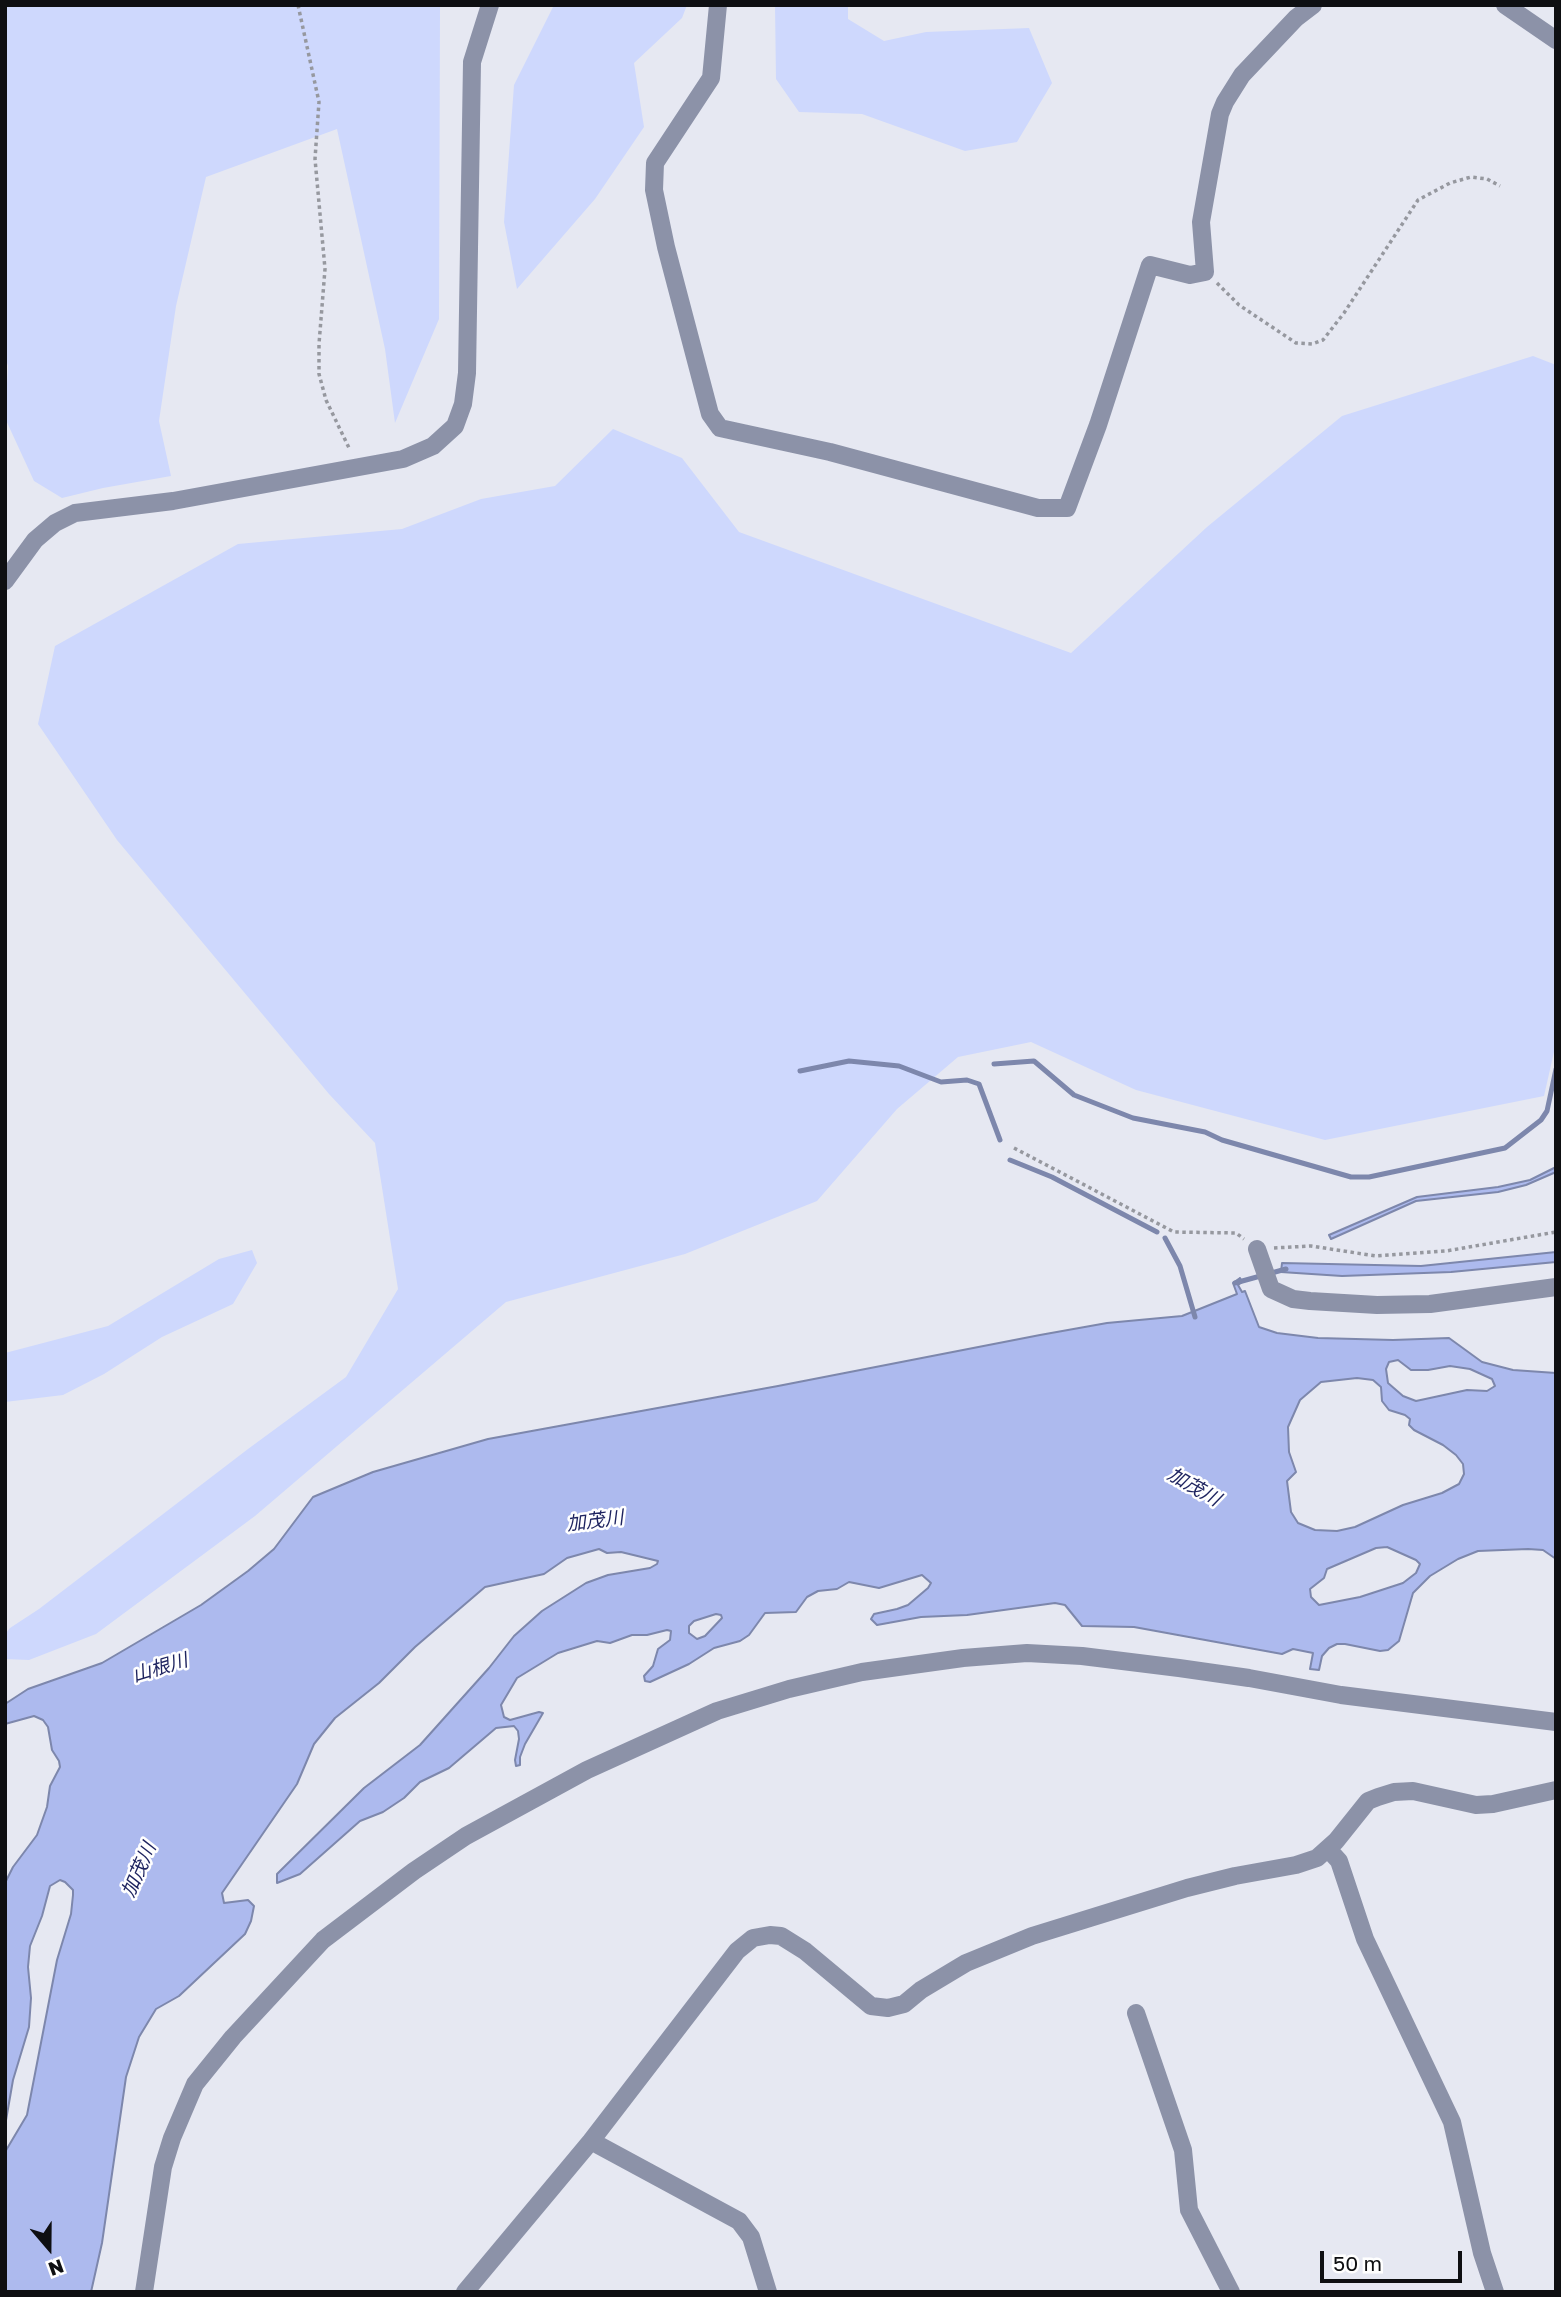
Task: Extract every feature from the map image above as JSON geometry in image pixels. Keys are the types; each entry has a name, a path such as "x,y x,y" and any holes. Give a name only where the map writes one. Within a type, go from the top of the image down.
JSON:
{"street":[{"path":"5,581 34,540 55,523 75,513 173,501 403,459 433,446 455,426 464,404 467,373 472,62 490,5"},
{"path":"719,5 711,78 655,163 654,190 666,247 710,414 720,428 830,452 1038,508 1068,508 1150,265 1190,275 1205,272 1201,222 1220,114 1242,75 1296,18 1313,5"},
{"path":"1505,5 1556,40"},
{"path":"1257,1249 1271,1289 1293,1299 1377,1305 1430,1304 1556,1287"},
{"path":"144,2292 163,2167 195,2084 233,2037 323,1940 414,1871 466,1836 587,1770 717,1711 789,1689 862,1672 962,1658 1027,1653 1082,1656 1179,1668 1342,1695 1556,1722"},
{"path":"465,2292 590,2141 737,1951 753,1938 781,1936 805,1951 870,2006 888,2008 904,2004 921,1990 966,1963 1032,1936 1187,1888 1317,1858 1329,1850 1368,1801 1394,1792 1429,1793 1476,1805 1493,1804 1556,1790"},
{"path":"1329,1850 1339,1861 1365,1939 1452,2122 1482,2253 1495,2292"},
{"path":"1136,2013 1183,2150 1189,2210 1231,2292"},
{"path":"590,2141 739,2221 751,2237 768,2292"}],"path":[{"path":"298,5 318,102 316,159 326,269 319,374 326,400 356,469"},
{"path":"1205,272 1239,305 1296,343 1312,344 1323,340 1344,313 1418,200 1450,183 1471,177 1487,178 1500,187"},
{"path":"1014,1147 1174,1231 1236,1233 1257,1249 1311,1246 1376,1256 1446,1251 1556,1232"}],"shaded area":[{"path":"5,5 440,5 439,319 395,423 385,349 337,129 206,177 176,306 159,421 171,476 62,498 34,481 5,418 8,366 5,357"},
{"path":"554,5 687,5 682,18 634,63 644,127 595,199 517,289 504,222 514,85"},
{"path":"775,5 848,5 848,19 884,41 926,32 1029,28 1052,83 1017,142 965,151 862,114 799,112 776,79"},
{"path":"1533,356 1556,365 1556,1043 1544,1096 1325,1140 1136,1090 1031,1042 958,1057 897,1109 817,1201 685,1254 506,1302 255,1516 96,1634 29,1660 5,1659 5,1634 10,1628 39,1609 346,1377 398,1289 375,1143 329,1094 117,840 38,724 55,646 238,544 402,529 481,499 555,486 613,429 682,458 739,532 1071,653 1207,527 1342,416"},
{"path":"252,1250 257,1263 233,1304 162,1337 104,1374 63,1395 5,1402 5,1353 108,1326 219,1259"}],"water":[{"path":"1556,1167 1556,1172 1526,1185 1498,1192 1416,1201 1331,1239 1329,1235 1417,1197 1498,1187 1530,1180"},
{"path":"1556,1252 1556,1262 1451,1272 1342,1276 1281,1272 1282,1263 1421,1266"},
{"path":"1240,1278 1242,1282 1238,1285 1242,1292 1245,1291 1259,1327 1277,1333 1318,1338 1449,1338 1482,1362 1513,1370 1556,1373 1556,1559 1543,1550 1528,1549 1478,1551 1458,1559 1430,1576 1413,1593 1399,1641 1388,1650 1337,1644 1322,1656 1319,1670 1310,1669 1313,1653 1293,1649 1282,1654 1134,1627 1082,1626 1065,1605 1055,1603 967,1615 921,1617 877,1625 871,1619 874,1614 908,1605 928,1588 931,1583 922,1575 879,1588 849,1582 837,1589 818,1591 807,1597 796,1612 765,1613 749,1635 740,1641 714,1648 689,1664 650,1682 645,1681 644,1676 653,1666 658,1649 670,1640 671,1631 632,1635 610,1643 597,1641 558,1653 517,1678 501,1705 504,1717 510,1720 543,1713 525,1744 520,1765 516,1766 515,1760 518,1731 514,1726 496,1728 449,1768 420,1782 404,1798 383,1812 360,1821 300,1874 277,1883 277,1874 364,1788 420,1745 514,1636 542,1611 586,1583 608,1575 650,1568 658,1561 621,1552 607,1553 599,1549 567,1558 544,1574 485,1587 415,1647 379,1683 335,1718 314,1744 297,1784 222,1893 224,1903 248,1900 254,1906 245,1934 179,1996 156,2009 139,2037 126,2077 102,2243 91,2292 5,2291 5,2152 27,2115 57,1960 71,1914 73,1890 60,1880 50,1886 30,1946 29,2027 13,2080 5,2126 5,1883 13,1867 37,1835 47,1807 50,1786 60,1767 52,1750 48,1727 43,1720 34,1716 5,1724 5,1704 28,1689 102,1663 201,1605 274,1549 313,1497 373,1472 488,1439 1107,1323 1182,1316 1237,1294 1233,1283","holes":["1398,1360 1411,1370 1450,1366 1470,1369 1492,1379 1495,1386 1487,1391 1467,1390 1416,1401 1403,1396 1388,1383 1386,1369 1389,1362","1357,1378 1373,1380 1381,1387 1382,1401 1389,1410 1405,1415 1410,1419 1409,1425 1414,1430 1456,1455 1463,1464 1464,1474 1459,1484 1355,1527 1337,1531 1315,1530 1298,1523 1291,1512 1287,1481 1296,1472 1289,1452 1288,1427 1300,1400 1321,1382","1387,1547 1416,1560 1420,1564 1416,1573 1403,1583 1360,1597 1319,1605 1311,1597 1310,1589 1324,1578 1327,1569 1376,1548","716,1614 722,1618 705,1636 697,1639 689,1633 689,1626 694,1621"]}],"waterway":[{"path":"800,1071 849,1061 899,1066 941,1082 967,1080 979,1084 1000,1140"},
{"path":"994,1064 1034,1061 1074,1095 1133,1118 1205,1132 1222,1140 1351,1177 1369,1177 1505,1148 1541,1120 1547,1111 1556,1069"},
{"path":"1010,1160 1052,1177 1157,1232"},
{"path":"1165,1238 1180,1266 1195,1317"},
{"path":"1235,1283 1286,1269"}],"water label":[{"name":"加茂川","path":"1194,1487"},
{"name":"加茂川","path":"595,1521"},
{"name":"山根川","path":"160,1668"},
{"name":"加茂川","path":"139,1870"}]}
